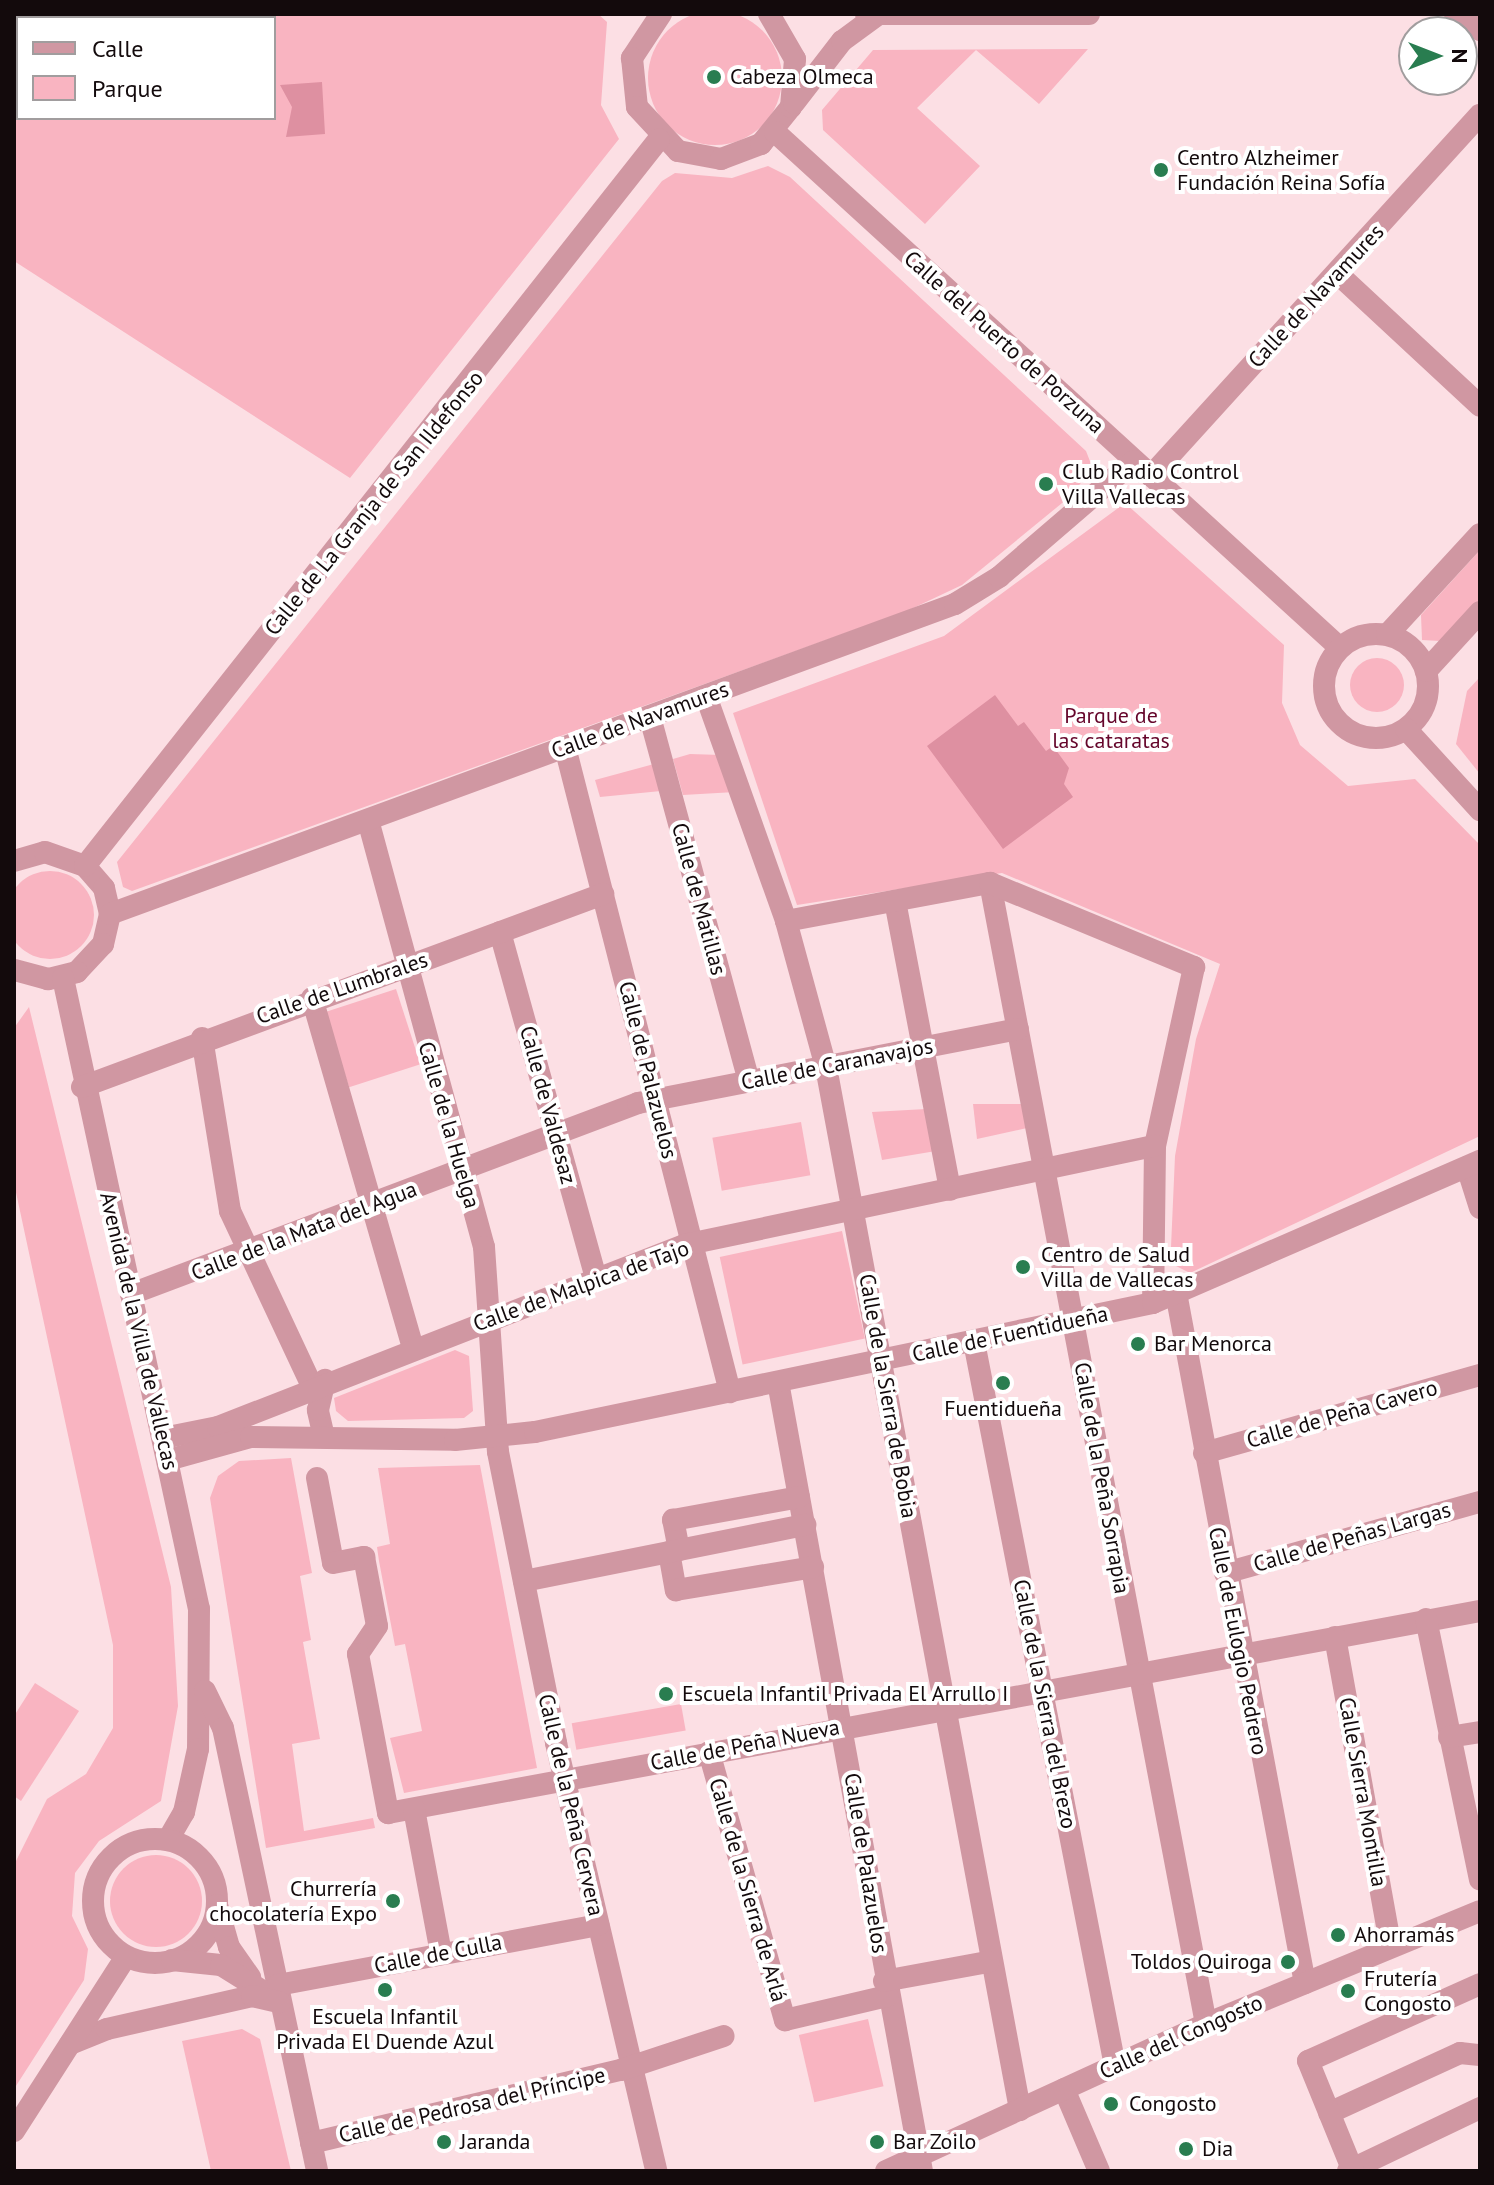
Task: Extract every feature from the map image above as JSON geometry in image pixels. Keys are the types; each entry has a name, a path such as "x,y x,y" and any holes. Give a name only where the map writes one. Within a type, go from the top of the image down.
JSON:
{"street":[{"path":"769,14 795,59 791,107"},
{"path":"842,41 847,14"},
{"path":"654,16 632,58 631,83 637,107 659,139 688,154 721,159 775,132 842,41 871,15 1089,14"},
{"path":"1455,14 1480,30"},
{"name":"Calle de Navamures","path":"110,914 650,717 976,592 1142,468 1338,274 1480,115"},
{"name":"Calle del Puerto de Porzuna","path":"775,132 1340,648"},
{"name":"Calle de La Granja de San Ildefonso","path":"85,866 659,139"},
{"path":"1338,274 1480,406"},
{"path":"1387,635 1412,647 1426,671 1426,703 1406,729 1373,739 1356,735 1330,712 1324,678 1340,648 1387,635 1480,534"},
{"path":"1426,671 1480,612"},
{"name":"Calle de la Sierra de Bobia","path":"706,696 786,921 826,1067 883,1360 988,1962 1020,2110"},
{"name":"Calle de Matillas","path":"650,717 749,1081"},
{"path":"1406,729 1480,810"},
{"name":"Calle de Palazuelos","path":"565,747 730,1392"},
{"name":"Calle de la Huelga","path":"368,820 484,1247 497,1436"},
{"path":"14,861 45,852 85,866 104,888 110,914 93,959 63,978 14,970"},
{"path":"786,921 990,883 1194,967 1155,1146 1153,1303"},
{"name":"Calle de la Peña Sorrapia","path":"990,883 1137,1676 1206,2024"},
{"name":"Calle de Lumbrales","path":"82,1087 202,1038 603,894"},
{"path":"895,901 950,1190"},
{"name":"Calle de Valdesaz","path":"500,932 596,1278"},
{"name":"Avenida de la Villa de Vallecas","path":"63,978 82,1087 131,1294 199,1609 203,1686 190,1795 169,1838"},
{"path":"312,998 413,1347"},
{"name":"Calle de Caranavajos","path":"656,1099 1018,1029"},
{"path":"202,1038 225,1196 319,1384 318,1410 324,1437"},
{"name":"Calle de la Mata del Agua","path":"131,1294 656,1099"},
{"name":"Calle de Malpica de Tajo","path":"163,1438 218,1427 413,1347 692,1243 1155,1146"},
{"path":"1473,1164 1480,1208"},
{"name":"Calle de Fuentidueña","path":"168,1460 251,1437 497,1436 730,1392 1177,1298 1473,1164"},
{"name":"Calle de Eulogio Pedrero","path":"1177,1298 1240,1656 1305,1983"},
{"name":"Calle de la Sierra del Brezo","path":"974,1342 1115,2066"},
{"name":"Calle de Peña Cavero","path":"1204,1453 1480,1375"},
{"name":"Calle de Palazuelos","path":"778,1382 844,1726 886,1988 922,2163"},
{"name":"Calle de Fuentidueña","path":"218,1427 251,1437"},
{"name":"Calle de la Peña Cervera","path":"497,1436 565,1779 656,2171"},
{"name":"Calle de Peña Nueva","path":"317,1478 333,1563 364,1557 377,1626 358,1654 388,1813 844,1726 1137,1676 1480,1611"},
{"path":"799,1497 673,1520 676,1590 813,1567"},
{"name":"Calle de Peñas Largas","path":"1225,1573 1480,1502"},
{"path":"524,1581 805,1525"},
{"path":"1426,1619 1480,1879"},
{"name":"Calle Sierra Montilla","path":"1335,1637 1391,1947"},
{"name":"Avenida de la Villa de Vallecas","path":"203,1686 223,1728 317,2171"},
{"path":"1449,1737 1480,1732"},
{"name":"Calle de la Sierra de Arlá","path":"709,1752 785,2020 886,1988"},
{"path":"414,1809 441,1953"},
{"path":"125,1958 95,1918 95,1885 127,1846 169,1838 187,1845 207,1866 229,1947 254,1981"},
{"path":"172,1960 201,1940 217,1905"},
{"name":"Calle del Congosto","path":"886,2171 922,2163 1020,2110 1206,2024 1480,1911"},
{"name":"Calle de Culla","path":"70,2044 107,2029 252,1996 279,1994 441,1953 598,1925"},
{"path":"125,1958 221,1965 279,1994"},
{"path":"14,2131 125,1958"},
{"path":"886,1988 988,1962"},
{"path":"1480,1984 1308,2061 1351,2170 1480,2108"},
{"path":"631,2063 724,2036"},
{"path":"1329,2113 1476,2053"},
{"name":"Calle de Pedrosa del Príncipe","path":"311,2143 631,2063"},
{"path":"1064,2089 1099,2171"}],"green space":[{"path":"715,11 740,16 762,31 777,53 782,78 777,103 762,125 740,140 715,145 690,140 668,125 653,103 648,78 653,53 668,31 690,16"},
{"path":"14,14 598,14 607,22 601,105 619,139 350,478 14,261"},
{"path":"1088,49 1039,104 976,50 917,108 980,166 925,224 823,130 822,110 873,50"},
{"path":"768,166 790,177 1086,451 1093,469 1067,499 962,585 909,610 132,891 123,887 117,862 662,181 675,173 732,178"},
{"name":"Parque de las cataratas","path":"1125,503 1284,645 1282,703 1300,745 1348,786 1415,779 1480,845 1480,1136 1190,1273 1174,1265 1171,1247 1175,1156 1196,1039 1220,964 1002,873 797,905 733,713 944,636"},
{"path":"1480,550 1480,599 1440,641 1422,640 1421,615"},
{"path":"1377,658 1396,666 1404,685 1396,704 1377,712 1358,704 1350,685 1358,666"},
{"path":"1480,677 1480,774 1456,744 1467,691"},
{"path":"690,754 721,755 735,792 683,795 673,759"},
{"path":"654,764 661,791 600,797 595,780"},
{"path":"50,871 67,875 81,884 90,898 94,915 90,932 81,946 67,955 50,959 33,955 19,946 10,932 6,915 10,898 19,884 33,875"},
{"path":"396,989 420,1064 349,1087 325,1012"},
{"path":"29,1007 171,1587 178,1706 161,1801 99,1841 75,1873 72,1916 88,1949 84,1980 14,2089 16,1861 47,1799 86,1774 113,1728 113,1645 14,1183 14,1028"},
{"path":"973,1104 1021,1104 1027,1128 977,1139"},
{"path":"926,1109 936,1151 882,1160 872,1112"},
{"path":"801,1122 810,1175 722,1191 712,1138"},
{"path":"842,1231 865,1339 743,1365 720,1257"},
{"path":"455,1350 469,1356 473,1411 464,1418 348,1421 336,1411 334,1398"},
{"path":"291,1458 312,1573 300,1576 311,1640 303,1642 320,1739 292,1744 304,1831 373,1818 375,1828 266,1848 210,1498 218,1476 239,1461"},
{"path":"480,1465 537,1768 404,1793 390,1738 422,1731 405,1644 395,1646 379,1561 377,1547 390,1544 378,1468"},
{"path":"35,1683 79,1711 21,1801 14,1796 14,1716"},
{"path":"681,1704 686,1731 576,1750 572,1723"},
{"path":"156,1855 173,1859 188,1869 198,1884 202,1901 198,1918 188,1933 173,1943 156,1947 139,1943 124,1933 114,1918 110,1901 114,1884 124,1869 139,1859"},
{"path":"868,2019 884,2086 814,2102 799,2035"},
{"path":"242,2029 260,2039 291,2171 211,2171 182,2041"}],"shaded area":[{"path":"322,82 325,134 286,137 292,107 280,85"},
{"path":"995,695 1018,726 1024,722 1046,751 1053,746 1069,768 1064,784 1073,797 1003,849 927,746"}],"place":[{"name":"Cabeza Olmeca","path":"714,77"},
{"name":"Centro Alzheimer Fundación Reina Sofía","path":"1161,170"},
{"name":"Club Radio Control Villa Vallecas","path":"1046,484"},
{"name":"Centro de Salud Villa de Vallecas","path":"1023,1267"},
{"name":"Bar Menorca","path":"1138,1344"},
{"name":"Fuentidueña","path":"1003,1383"},
{"name":"Escuela Infantil Privada El Arrullo I","path":"666,1694"},
{"name":"Churrería chocolatería Expo","path":"393,1901"},
{"name":"Ahorramás","path":"1338,1935"},
{"name":"Toldos Quiroga","path":"1288,1962"},
{"name":"Escuela Infantil Privada El Duende Azul","path":"385,1990"},
{"name":"Frutería Congosto","path":"1348,1991"},
{"name":"Congosto","path":"1111,2104"},
{"name":"Jaranda","path":"444,2142"},
{"name":"Bar Zoilo","path":"877,2142"},
{"name":"Dia","path":"1186,2149"}]}
